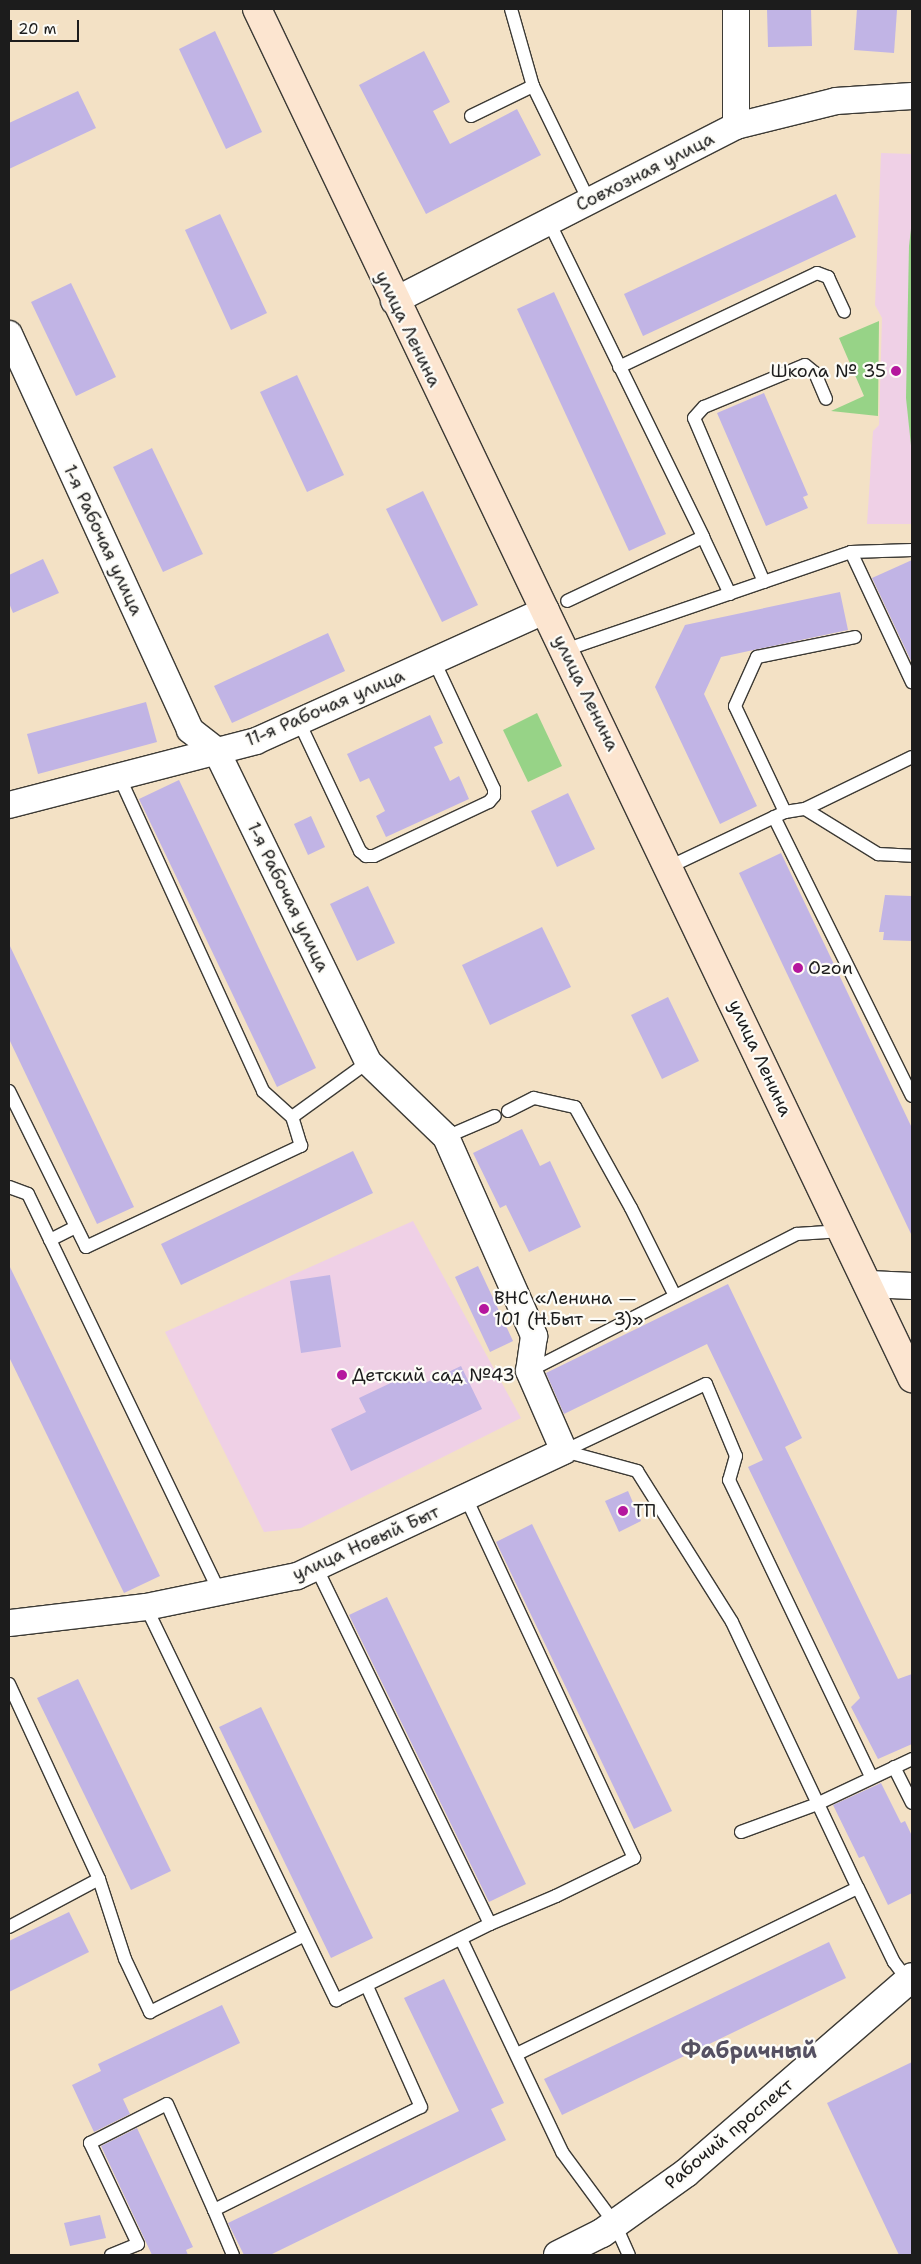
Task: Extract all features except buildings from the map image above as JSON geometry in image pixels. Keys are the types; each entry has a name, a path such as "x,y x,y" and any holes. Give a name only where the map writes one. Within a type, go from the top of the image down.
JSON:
{"main road":[{"name":"улица Ленина","path":"257,9 394,301 556,605 565,650 869,1284 912,1378"}],"street":[{"path":"736,9 736,126"},
{"name":"Совхозная улица","path":"394,301 736,126 836,101 912,96"},
{"name":"1-я Рабочая улица","path":"9,334 190,730 216,750 368,1062 446,1137 534,1336 529,1371"},
{"name":"11-я Рабочая улица","path":"9,804 118,774 256,741 556,605"},
{"path":"869,1284 912,1286"},
{"path":"529,1371 564,1451"},
{"name":"улица Новый Быт","path":"9,1623 146,1607 297,1576 564,1451"},
{"name":"Рабочий проспект","path":"558,2255 615,2224 686,2173 911,1981"}],"lane":[{"path":"511,9 533,86 589,201"},
{"path":"471,116 533,86"},
{"path":"549,222 730,594"},
{"path":"619,367 817,273 828,277 844,311"},
{"path":"764,582 694,418 704,407 805,365 815,373 826,399"},
{"path":"556,605 702,537"},
{"path":"565,650 851,552 912,550"},
{"path":"851,552 912,682"},
{"path":"855,637 757,657 735,706 779,815 912,1096"},
{"path":"299,722 360,850 366,856 374,856 489,802 494,796 494,789 434,661"},
{"path":"669,867 779,815 805,809 912,757"},
{"path":"9,1091 86,1248 301,1146 292,1117 263,1092 118,774"},
{"path":"805,809 878,854 912,856"},
{"path":"292,1117 368,1062"},
{"path":"508,1111 534,1098 575,1107 631,1208 675,1296"},
{"path":"446,1137 495,1116"},
{"path":"9,1186 28,1194 219,1591"},
{"path":"50,1240 75,1227"},
{"path":"529,1371 797,1234 842,1230"},
{"path":"564,1451 706,1384 736,1456 729,1480 871,1776"},
{"path":"564,1451 637,1471 732,1622 817,1804 894,1962 911,1981"},
{"path":"146,1607 303,1936 336,2000 490,1924 556,1896 634,1858 466,1498"},
{"path":"316,1567 490,1924"},
{"path":"9,1684 99,1879 125,1960 150,2012 303,1936"},
{"path":"740,1832 817,1804 871,1776 912,1759"},
{"path":"894,1767 912,1803"},
{"path":"9,1927 99,1879"},
{"path":"517,2054 858,1888"},
{"path":"461,1939 562,2152 615,2224 629,2255"},
{"path":"214,2210 421,2107 367,1986"},
{"path":"111,2255 138,2244 90,2143 167,2104 233,2255"}],"shaded area":[{"name":"Школа № 35","path":"881,153 912,154 912,524 867,524 873,431 879,425 882,318 875,305"},
{"name":"Детский сад №43","path":"413,1221 521,1418 301,1528 264,1532 165,1332"}],"green space":[{"path":"912,220 912,455 906,398 909,246"},
{"path":"879,321 878,416 831,411 864,396 839,338"},
{"path":"537,713 562,766 528,782 503,730"}],"place":[{"name":"Школа № 35","path":"896,371"},
{"name":"Ozon","path":"798,968"},
{"name":"ВНС «Ленина — 101 (Н.Быт — 3)»","path":"484,1309"},
{"name":"Детский сад №43","path":"342,1375"},
{"name":"ТП","path":"623,1511"}],"district":[{"name":"Фабричный","path":"749,2051"}]}
